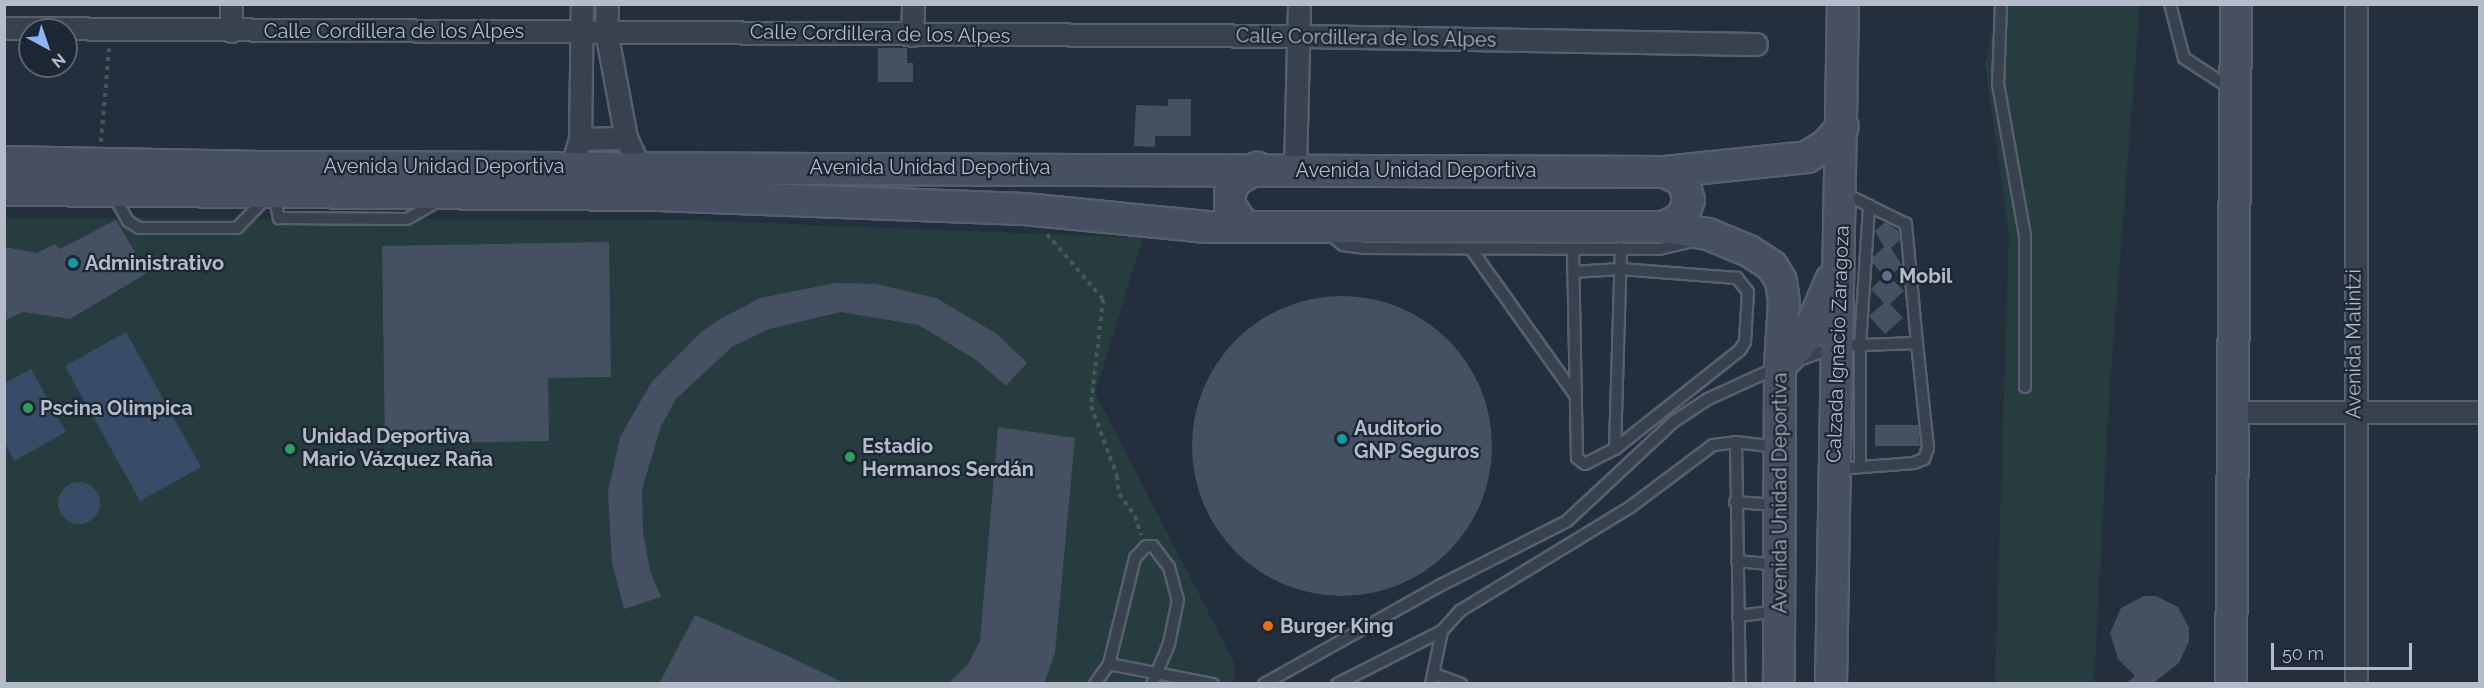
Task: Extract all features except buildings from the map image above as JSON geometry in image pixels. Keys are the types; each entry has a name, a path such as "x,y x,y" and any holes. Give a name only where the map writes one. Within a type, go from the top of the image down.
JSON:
{"street":[{"path":"231,4 231,31"},
{"path":"558,195 566,185 576,152 582,4"},
{"path":"607,4 606,31 626,138 639,166 658,195"},
{"path":"912,4 912,35"},
{"path":"1295,169 1299,4"},
{"name":"Calzada Ignacio Zaragoza","path":"1831,684 1847,468 1824,298 1840,245 1843,4"},
{"path":"2231,684 2236,4"},
{"name":"Avenida Malintzi","path":"2356,4 2353,412 2356,684"},
{"name":"Calle Cordillera de los Alpes","path":"4,28 1299,36 1756,44"},
{"name":"Avenida Unidad Deportiva","path":"7,176 111,190 576,152 639,166 1665,172 1807,158 1826,145 1843,126"},
{"path":"576,152 626,138"},
{"name":"Avenida Unidad Deportiva","path":"7,176 99,164 448,194 658,195 1024,209 1207,227 1664,227 1708,234 1749,251 1772,266 1780,281 1784,303 1780,366 1779,684"},
{"path":"1245,226 1230,206 1230,193 1235,181 1257,168"},
{"path":"1664,227 1682,218 1689,200 1683,181 1665,172"},
{"name":"Avenida Unidad Deportiva","path":"1784,303 1831,346"},
{"path":"1780,366 1831,346"},
{"path":"2232,412 2480,412"}],"lane":[{"path":"2001,4 1998,84 2025,236 2025,387"},
{"path":"2170,4 2184,58 2235,92"},
{"path":"1842,193 1869,205 1900,220 1909,231 1917,344 1928,448 1924,459 1914,464 1847,468 1831,346 1869,205"},
{"path":"1323,227 1334,241 1365,248 1621,248 1688,245 1708,234"},
{"path":"1615,449 1621,248"},
{"path":"1471,249 1575,395"},
{"path":"1573,249 1573,272 1575,395 1579,463 1590,463 1615,449 1745,342 1748,292 1745,284 1737,278 1620,269 1573,272"},
{"path":"1831,346 1917,344"},
{"path":"1264,684 1441,585 1567,521 1673,422 1708,399 1780,366"},
{"path":"1736,442 1735,502 1740,684"},
{"path":"1337,684 1442,631 1460,611 1629,508 1713,445 1736,442 1780,447"},
{"path":"1735,502 1779,505"},
{"path":"1095,684 1109,664 1135,558 1146,546 1159,548 1169,567 1178,600 1159,674 1152,684"},
{"path":"1737,561 1779,565"},
{"path":"1738,616 1779,610"},
{"path":"1442,631 1433,679 1461,684"},
{"path":"1109,664 1213,684"}],"path":[{"path":"99,164 110,29"},
{"path":"1024,209 1103,298 1090,389 1091,406 1119,494 1135,516 1146,546"}],"green space":[{"path":"1997,5 2140,5 2109,398 2094,683 1995,683 2009,236 1985,64"},
{"path":"4,218 688,220 1143,238 1095,393 1234,662 1234,679 1232,684 5,683"}],"water":[{"path":"126,332 201,467 140,501 65,366"},
{"name":"Pscina Olimpica","path":"31,369 66,432 14,461 5,443 5,383"},
{"path":"79,482 94,488 100,503 94,518 79,524 64,518 58,503 64,488"}],"place":[{"name":"Administrativo","path":"73,263"},
{"name":"Mobil","path":"1887,276"},
{"name":"Pscina Olimpica","path":"28,408"},
{"name":"Auditorio GNP Seguros","path":"1342,439"},
{"name":"Unidad Deportiva Mario Vázquez Raña","path":"290,449"},
{"name":"Estadio Hermanos Serdán","path":"850,457"},
{"name":"Burger King","path":"1268,626"}]}
